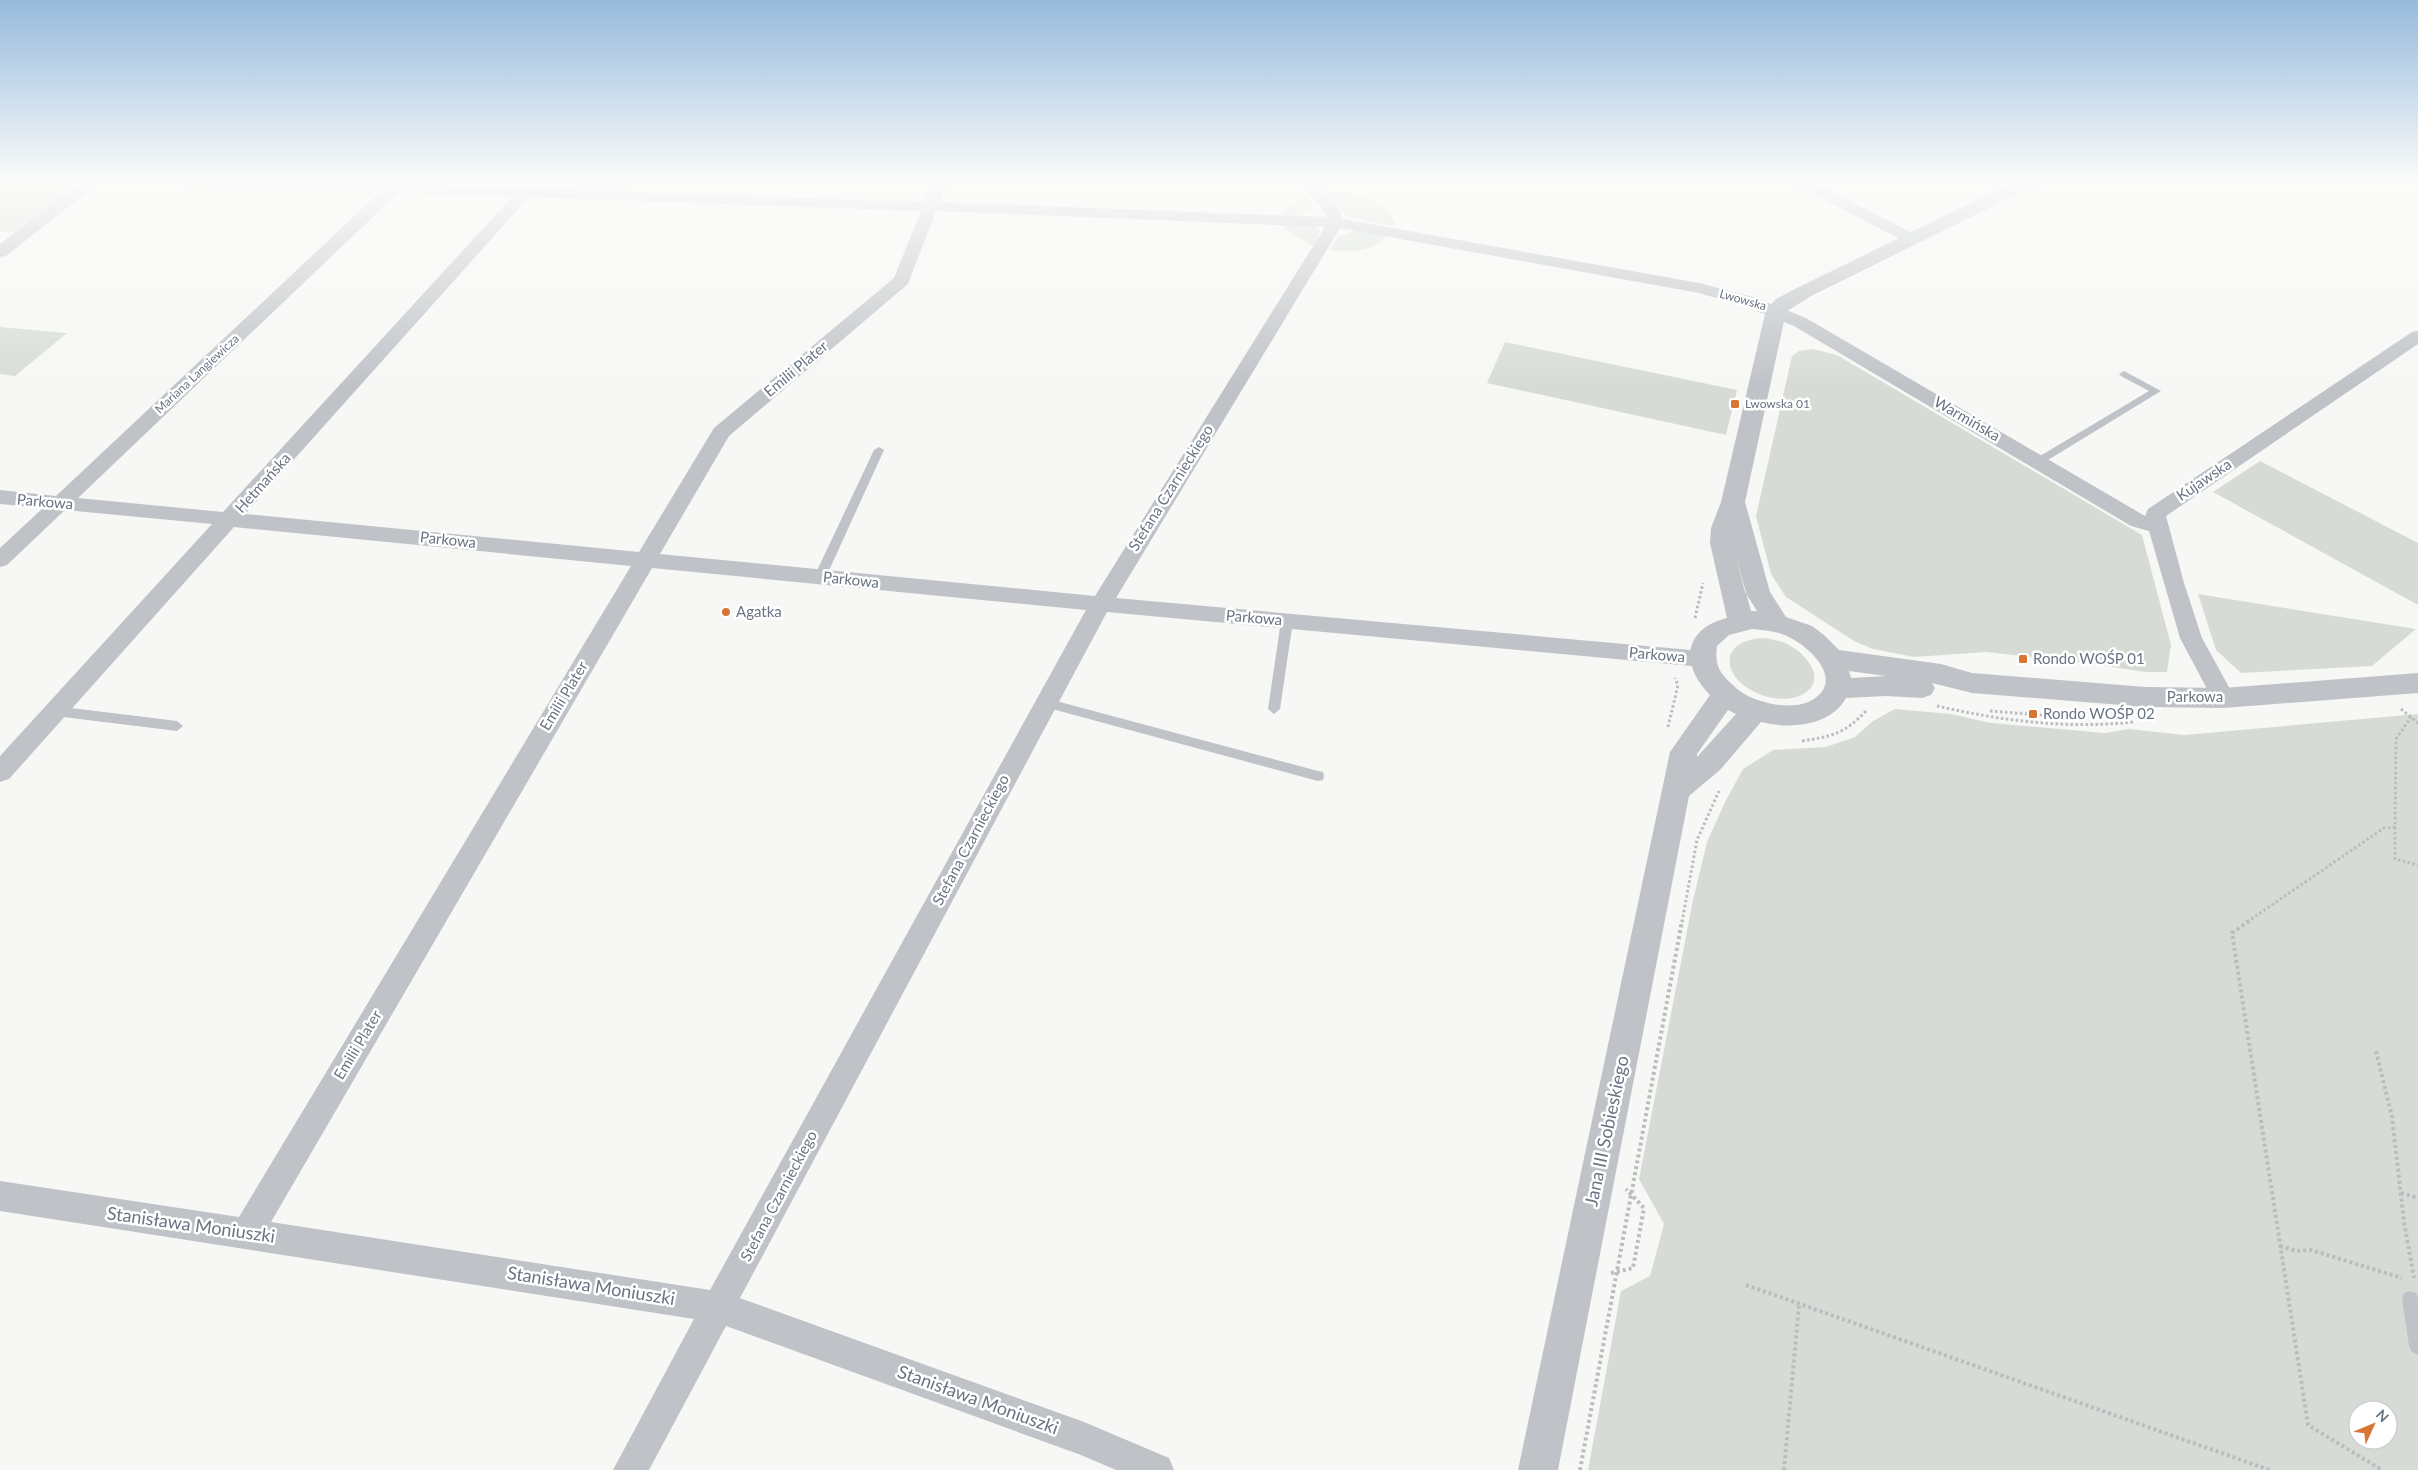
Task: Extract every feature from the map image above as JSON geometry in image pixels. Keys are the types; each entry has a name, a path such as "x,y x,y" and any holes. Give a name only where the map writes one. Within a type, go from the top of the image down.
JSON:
{"street":[{"name":"Mariana Langiewicza","path":"0,560 329,250"},
{"name":"Hetmańska","path":"0,772 473,250"},
{"name":"Emilii Plater","path":"247,1233 644,559 721,432 902,280 914,250"},
{"name":"Stefana Czarnieckiego","path":"630,1470 1100,604 1320,250"},
{"name":"Lwowska","path":"1487,250 1699,288 1751,301 1776,310"},
{"path":"1740,621 1734,591 1724,560 1722,531 1733,502 1776,310 1783,303 1887,250"},
{"name":"Warmińska","path":"1776,310 2138,521 2158,527"},
{"name":"Kujawska","path":"2158,527 2155,514 2159,510 2418,336"},
{"name":"Parkowa","path":"0,497 1100,604 1702,659"},
{"path":"1733,502 1758,592 1776,622"},
{"path":"2158,527 2191,638 2223,698"},
{"path":"1740,621 1776,622 1816,641 1832,659 1836,671 1838,689 1830,702 1818,710 1801,715 1778,716 1755,711 1724,695 1708,677 1702,659 1706,640 1718,628 1740,621"},
{"name":"Parkowa","path":"1832,659 1941,674 1969,695"},
{"name":"Parkowa","path":"1838,689 1886,686 1953,690 1969,695 2223,698 2418,683"},
{"name":"Jana III Sobieskiego","path":"1538,1470 1684,752 1724,695"},
{"path":"1676,791 1710,762 1755,711"},
{"name":"Stanisława Moniuszki","path":"0,1196 719,1306 1084,1439 1157,1470"}],"lane":[{"path":"2039,462 2156,391 2124,374"},
{"path":"820,577 879,450"},
{"path":"1274,709 1287,621"},
{"path":"1045,703 1318,776"},
{"path":"55,711 177,726"},
{"path":"2410,1299 2418,1346"}],"path":[{"path":"1667,733 1678,685 1672,675"},
{"path":"1931,700 1969,695"},
{"path":"2396,704 2418,723"},
{"path":"1934,706 2001,720 2060,725 2102,725 2138,722"},
{"path":"1795,741 1818,740 1832,736 1852,726 1871,708"},
{"path":"2392,710 2410,708"},
{"path":"1984,710 2072,717"},
{"path":"2411,717 2396,739 2395,859 2418,865"},
{"path":"2091,718 2101,719"},
{"path":"1580,1470 1697,840 1713,801 1722,787"},
{"path":"2382,1470 2308,1425 2232,934 2384,828 2396,827"},
{"path":"2280,1246 2297,1251 2311,1250 2403,1279 2414,1280 2392,1117 2376,1051"},
{"path":"1623,1185 1644,1208 1636,1254"},
{"path":"2401,1193 2418,1198"},
{"path":"1746,1285 2270,1470"},
{"path":"1784,1470 1799,1305"}],"shaded area":[{"path":"1329,250 1363,250 1352,251"},
{"path":"0,327 67,333 15,376 0,374"},
{"path":"1505,342 1737,390 1726,435 1487,383"},
{"path":"1813,349 1837,355 2142,535 2171,645 2167,672 2145,672 2087,663 1986,652 1914,657 1873,649 1854,641 1786,597 1771,574 1756,516 1792,356 1799,351"},
{"path":"2260,461 2418,543 2418,605 2213,492"},
{"path":"2198,594 2416,629 2372,666 2241,673 2216,650"},
{"path":"1763,638 1789,645 1807,660 1814,673 1814,680 1811,687 1805,693 1786,699 1765,696 1746,687 1738,680 1730,665 1732,652 1742,643"},
{"path":"1895,709 1951,714 1991,723 2105,733 2129,729 2184,735 2418,714 2418,1470 1588,1470 1621,1291 1650,1276 1664,1224 1639,1179 1693,900 1707,842 1726,800 1743,769 1773,750 1826,747 1855,737 1873,721"}],"place":[{"name":"Lwowska 01","path":"1735,404"},
{"name":"Agatka","path":"726,612"},
{"name":"Rondo WOŚP 01","path":"2023,659"},
{"name":"Rondo WOŚP 02","path":"2033,714"}]}
